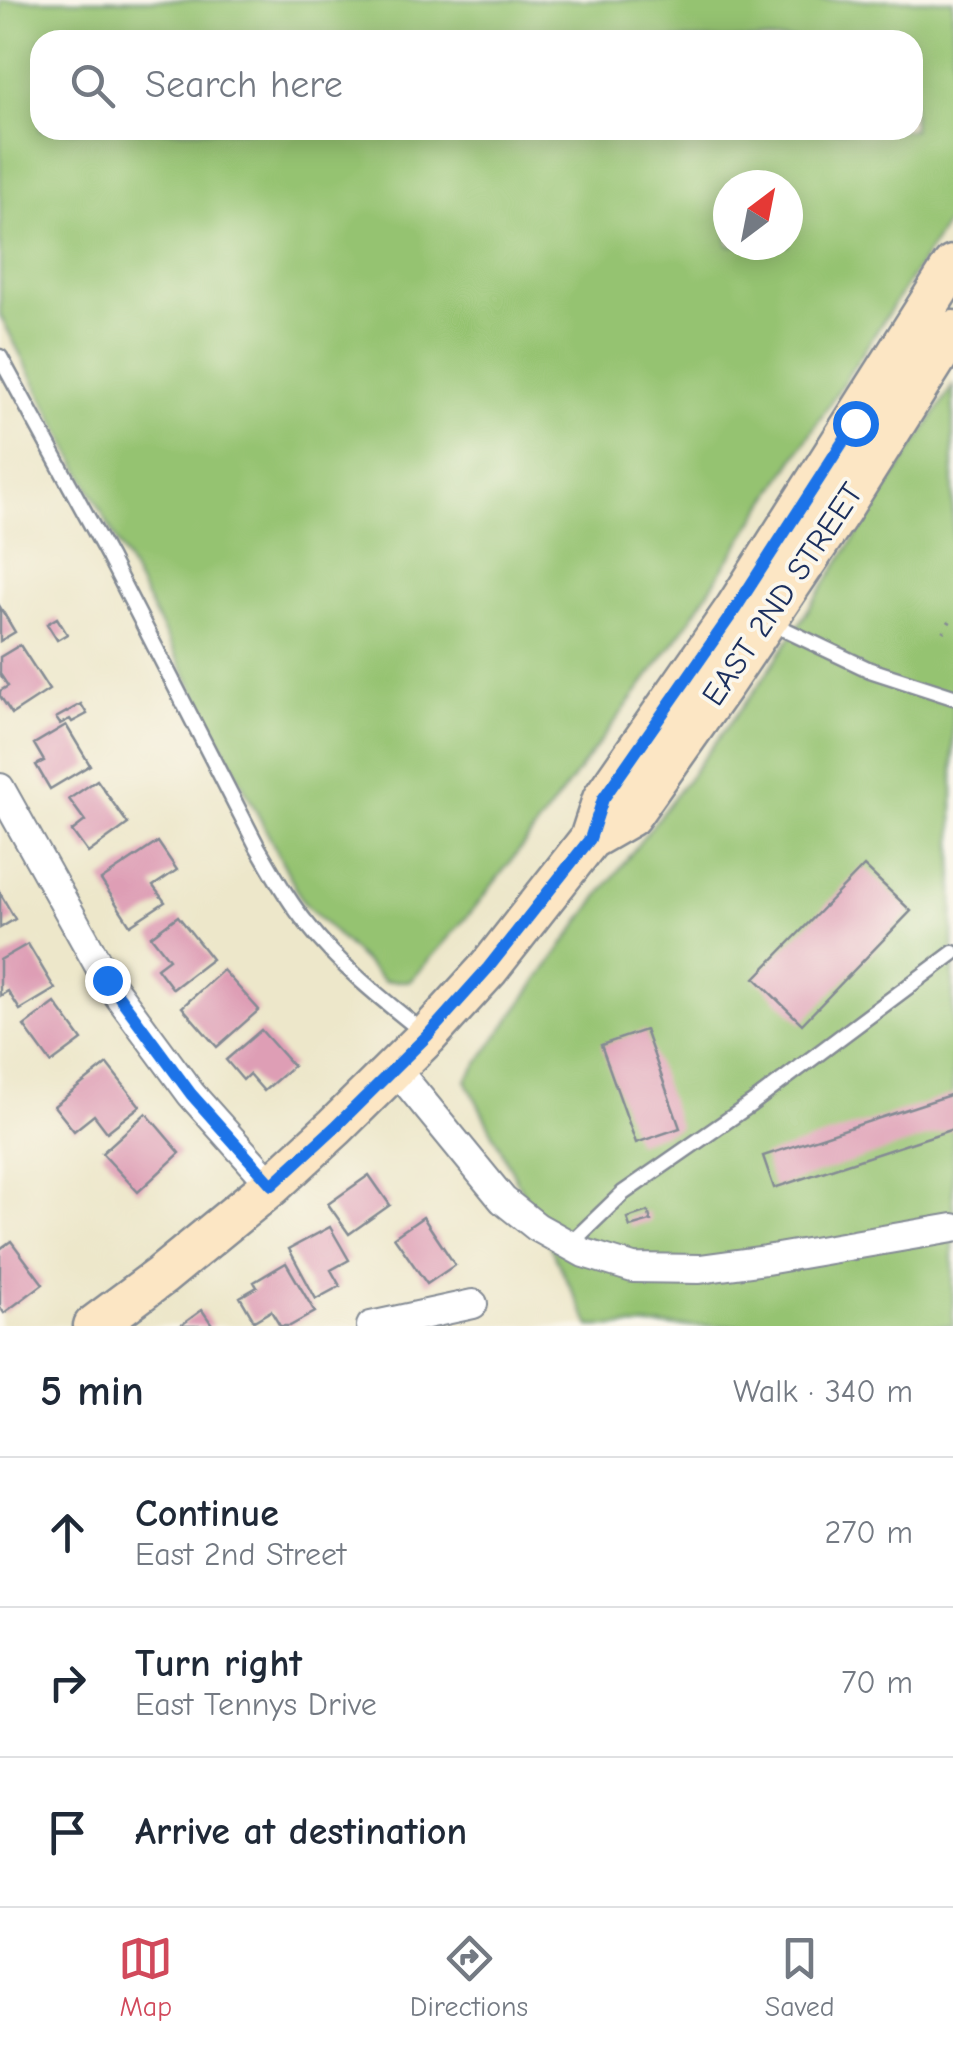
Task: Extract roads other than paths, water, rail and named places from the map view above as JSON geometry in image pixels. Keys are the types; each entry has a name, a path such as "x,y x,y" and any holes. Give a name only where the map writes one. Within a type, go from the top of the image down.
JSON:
{"main road":[{"name":"EAST 2ND STREET","path":"94,1326 272,1185 427,1036 488,968 590,839 603,799 736,608 953,266"},
{"name":"EAST 2ND STREET","path":"590,839 630,816 841,510 953,330"}],"street":[{"path":"0,788 107,980 191,1094 272,1185"},
{"path":"395,1068 503,1200 537,1228 584,1253 632,1268 700,1269 953,1228"},
{"path":"371,1326 473,1304"}],"lane":[{"path":"0,356 283,890 309,927 353,972 427,1036"},
{"path":"766,620 870,670 953,696"},
{"path":"569,1245 624,1192 751,1104 953,953"}]}
